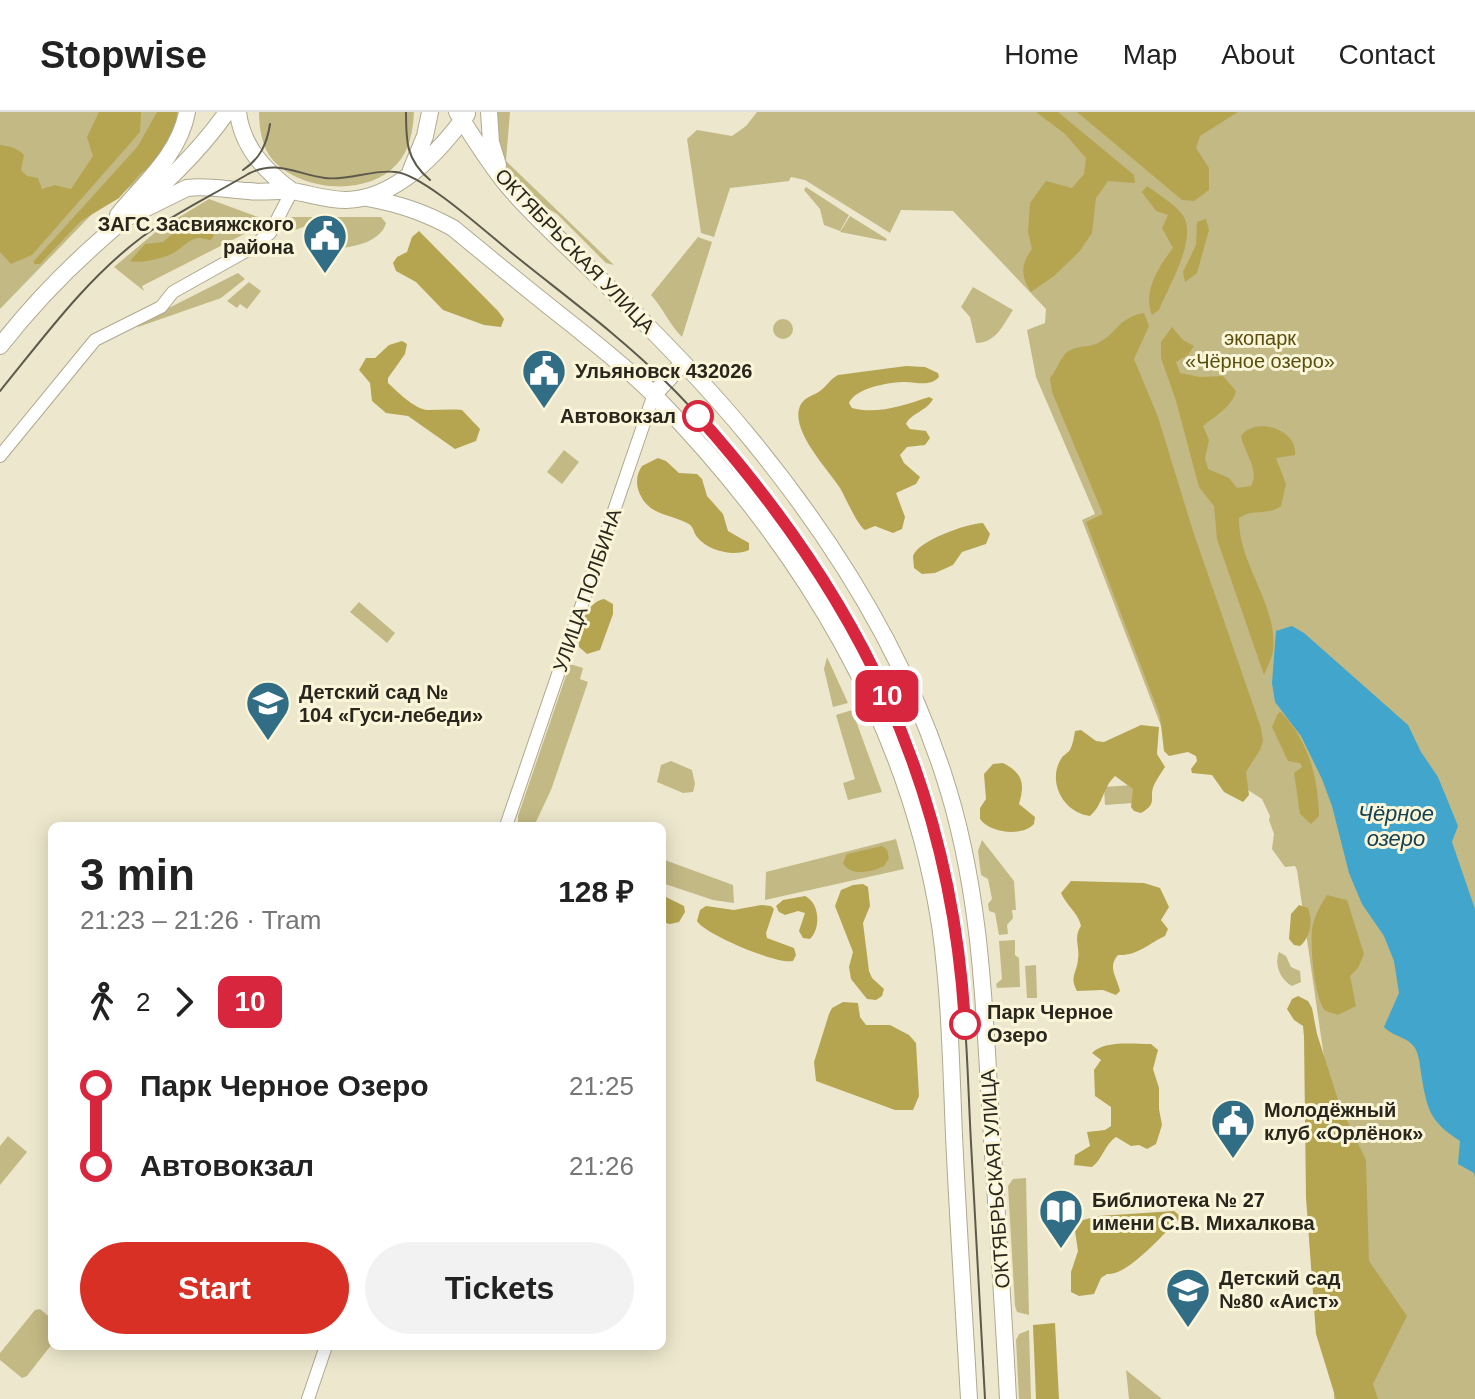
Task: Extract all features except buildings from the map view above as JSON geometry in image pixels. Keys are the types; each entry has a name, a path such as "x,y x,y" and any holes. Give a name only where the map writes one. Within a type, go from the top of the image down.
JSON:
{"main road":[{"path":"96,243 174,148 187,112"},
{"path":"0,346 59,279 173,177 202,147 227,112"},
{"path":"238,112 246,142 258,161 292,191"},
{"path":"408,175 420,151 430,112"},
{"path":"489,112 494,155 507,185"},
{"path":"126,218 187,188 198,186 257,192 292,191 329,200 367,198 393,186 432,155 463,115"},
{"name":"ОКТЯБРЬСКАЯ УЛИЦА","path":"463,115 507,185 683,363 753,441 827,539 856,585 904,676 944,774 975,909 984,1001 1008,1399"},
{"name":"ОКТЯБРЬСКАЯ УЛИЦА","path":"367,198 404,205 429,214 453,228 654,394 732,481 823,607 862,680 888,735 911,802 934,895 949,1000 969,1399"},
{"name":"УЛИЦА ПОЛБИНА","path":"654,394 683,363"}],"street":[{"path":"0,456 95,340 161,307 173,292 248,250 270,233 292,191"},
{"name":"УЛИЦА ПОЛБИНА","path":"507,822 654,394"},
{"path":"308,1399 325,1350"}],"green space":[{"path":"0,112 181,112 175,139 143,178 94,212 0,309"},
{"path":"259,112 414,112 410,140 397,164 369,182 334,186 299,178 272,159 262,137"},
{"path":"492,112 510,112 506,161 614,265 606,263 557,214 533,200 512,178 503,164"},
{"name":"экопарк «Чёрное озеро»","path":"757,112 1475,112 1475,1399 1334,1399 1333,1120 1297,870 1295,866 1285,867 1272,849 1274,834 1262,799 1163,731 1082,520 1095,514 1036,377 1027,330 1045,323 1046,309 953,211 901,210 890,233 805,180 791,177 789,181 730,188 714,237 701,233 687,139 697,130 732,136 746,126"},
{"path":"806,187 849,215 840,231 824,225 820,209 804,190"},
{"path":"209,199 261,218 263,227 142,286 144,291 114,267 158,230"},
{"path":"850,216 887,239 886,241 840,232"},
{"path":"381,217 386,223 369,241 351,247 325,249 306,226 282,232 279,227 284,218"},
{"path":"698,237 712,242 682,337 651,295"},
{"path":"238,273 245,279 221,298 138,327 137,324"},
{"path":"249,282 261,291 247,309 240,304 237,308 227,301"},
{"path":"973,287 1013,310 998,332 989,340 976,343 970,317 961,307"},
{"path":"783,319 790,322 793,329 790,336 783,339 776,336 773,329 776,322"},
{"path":"564,450 579,462 562,484 547,472"},
{"path":"359,602 395,633 387,643 350,612"},
{"path":"827,657 848,703 833,707 824,669"},
{"path":"570,664 583,668 580,679 588,682 551,790 536,822 518,822"},
{"path":"852,710 882,792 848,800 843,783 855,779 836,715"},
{"path":"671,761 692,770 693,792 683,793 657,782 661,765"},
{"path":"1147,784 1148,802 1105,805 1104,787"},
{"path":"896,839 904,869 765,900 766,872"},
{"path":"982,840 1014,881 1016,910 1012,910 1013,918 1007,925 1008,934 999,935 995,913 989,911 988,904 992,899 988,879 981,875 978,851"},
{"path":"666,860 733,885 734,903 713,900 666,884"},
{"path":"1015,940 1020,987 997,988 996,984 1002,979 999,941"},
{"path":"1279,952 1286,956 1291,967 1300,971 1301,982 1292,986 1284,980 1278,967"},
{"path":"1036,965 1037,998 1027,998 1025,966"},
{"path":"8,1136 27,1152 0,1185 0,1146"},
{"path":"1026,1178 1029,1315 1017,1312 1015,1306 1008,1186 1013,1179"},
{"path":"40,1309 48,1316 48,1349 22,1378 0,1360 0,1353 35,1310"},
{"path":"1029,1330 1031,1399 1019,1399 1016,1340 1019,1334"},
{"path":"1126,1370 1162,1399 1129,1399"}],"shaded area":[{"path":"99,112 141,112 140,132 32,255 11,264 0,252 0,145 24,155 21,170 27,176 38,178 42,189 55,185 71,189 93,156 87,137"},
{"path":"157,112 177,112 176,127 153,165 141,173 119,198 81,221 40,264 34,264 138,146"},
{"path":"1036,112 1058,112 1134,175 1135,183 1108,181 1096,198 1092,233 1079,252 1054,276 1031,292 1023,270 1032,249 1028,232 1030,203 1046,181 1072,188 1084,174 1086,158 1065,134"},
{"path":"1077,112 1238,112 1200,136 1196,148 1209,168 1209,190 1194,201 1182,200"},
{"path":"1147,186 1182,214 1187,235 1175,275 1159,310 1152,315 1149,306 1151,288 1173,248 1162,228 1168,215 1156,211 1142,192"},
{"path":"191,218 207,220 214,235 211,240 198,238 166,256 130,261 145,244 163,242"},
{"path":"1206,219 1209,230 1197,273 1185,282 1183,272 1196,245 1197,222"},
{"path":"419,231 498,311 504,319 501,327 484,325 443,310 416,282 396,271 393,263 407,252 412,237"},
{"path":"1144,313 1149,326 1134,359 1158,417 1193,531 1261,728 1263,741 1246,772 1249,795 1243,802 1224,792 1212,775 1192,773 1196,756 1188,752 1169,756 1164,751 1160,716 1086,522 1103,514 1052,392 1050,378 1067,352 1098,343 1128,318"},
{"path":"1172,327 1183,340 1194,346 1188,355 1176,362 1180,373 1200,377 1223,376 1236,391 1227,406 1203,426 1209,440 1205,458 1208,469 1229,478 1237,488 1251,486 1253,467 1241,436 1256,427 1265,426 1283,432 1294,446 1295,455 1276,458 1286,484 1281,506 1239,518 1245,552 1273,633 1272,654 1264,675 1217,539 1214,506 1199,487 1161,358 1161,342"},
{"path":"402,341 407,344 405,354 388,378 388,383 417,407 462,410 480,429 476,441 455,449 408,416 386,413 372,401 370,383 359,370 366,358 375,358 389,345"},
{"path":"906,366 925,367 938,373 939,377 926,383 902,382 872,387 849,403 852,408 871,410 929,397 933,399 906,424 910,429 926,431 930,438 925,445 907,447 900,455 904,463 920,477 916,484 896,493 905,517 902,529 893,533 875,526 865,530 805,437 798,416 800,406 838,375"},
{"path":"658,458 679,473 697,474 702,479 707,496 723,514 728,531 749,543 749,550 729,553 714,549 697,537 689,524 646,504 638,489 638,474 642,466"},
{"path":"983,523 990,534 986,544 962,552 953,565 935,573 922,574 914,568 913,556 924,544 966,526"},
{"path":"604,599 613,604 613,614 600,650 587,654 579,647 582,625 592,605"},
{"path":"1281,712 1299,735 1314,774 1319,816 1311,824 1300,814 1294,773 1302,767 1300,763 1288,761 1272,727"},
{"path":"1141,725 1159,727 1157,754 1165,767 1152,790 1150,806 1141,813 1134,811 1131,807 1133,789 1115,776 1090,816 1072,809 1060,795 1056,777 1061,759 1071,748 1075,731 1081,730 1096,741 1104,742"},
{"path":"1003,763 1015,771 1021,780 1019,804 1035,817 1034,824 1022,831 1006,832 991,828 980,819 980,808 986,799 984,774 993,764"},
{"path":"882,846 889,858 884,866 856,872 843,863 847,854"},
{"path":"1071,881 1144,883 1160,888 1169,907 1161,920 1168,929 1165,936 1137,952 1118,955 1115,959 1113,968 1120,991 1116,995 1103,990 1077,991 1075,986 1077,934 1081,926 1061,893"},
{"path":"863,884 868,887 870,906 863,923 869,971 884,989 882,996 876,1000 867,999 851,979 849,967 853,952 835,906 841,890"},
{"path":"1327,895 1347,900 1364,954 1358,968 1350,976 1356,1006 1338,1015 1326,1011 1318,996 1312,955 1313,924"},
{"path":"805,896 814,904 817,916 816,929 810,939 803,938 799,931 805,913 798,911 785,915 776,906 783,900"},
{"path":"666,897 684,906 685,912 679,922 666,923"},
{"path":"761,905 774,909 767,938 794,948 796,955 793,961 773,958 742,947 697,921 700,910 706,906 734,910"},
{"path":"1299,905 1308,908 1311,923 1307,938 1300,946 1289,939 1291,914"},
{"path":"1298,996 1308,1001 1312,1008 1340,1106 1366,1160 1369,1261 1407,1316 1373,1384 1378,1399 1336,1399 1316,1334 1306,1198 1304,1037 1303,1026 1294,1020 1287,1009 1292,999"},
{"path":"843,1002 858,1003 860,1017 866,1025 890,1025 909,1035 916,1043 919,1096 913,1110 895,1110 816,1081 814,1062 829,1014 832,1008"},
{"path":"1111,1044 1151,1044 1158,1050 1153,1069 1159,1088 1162,1125 1156,1144 1147,1149 1139,1145 1131,1146 1116,1137 1092,1167 1074,1165 1075,1155 1090,1146 1087,1132 1105,1130 1111,1126 1111,1107 1095,1096 1094,1070 1101,1060 1092,1053"},
{"path":"1174,1211 1179,1219 1135,1261 1101,1278 1094,1294 1079,1296 1071,1292 1071,1272 1078,1251 1075,1231 1083,1220 1098,1216"},
{"path":"1055,1323 1059,1399 1036,1399 1033,1325"}],"water":[{"name":"Чёрное озеро","path":"1292,626 1304,633 1408,725 1438,777 1458,826 1452,842 1475,909 1475,1177 1474,1173 1458,1164 1460,1141 1442,1127 1431,1113 1415,1048 1384,1027 1399,993 1394,961 1384,936 1362,904 1349,873 1322,779 1301,736 1275,702 1272,683 1276,631"}],"tram line":[{"path":"406,112 409,149 416,165 430,180"},
{"path":"243,170 262,150 270,124"},
{"path":"0,391 84,290 122,253 181,212 248,174 277,168 325,178 396,172 423,183 611,333 680,396 750,479 834,596 893,707 922,786 945,880 961,975 985,1399"},
{"name":"10","path":"698,416 750,479 831,589 857,634 899,723 922,783 942,862 953,917 965,1024"}],"place":[{"name":"ЗАГС Засвияжского района","path":"325,275"},
{"name":"Ульяновск 432026","path":"544,410"},
{"name":"Автовокзал","path":"698,416"},
{"name":"Детский сад № 104 «Гуси-лебеди»","path":"268,742"},
{"name":"Парк Черное Озеро","path":"965,1024"},
{"name":"Молодёжный клуб «Орлёнок»","path":"1233,1160"},
{"name":"Библиотека № 27 имени С.В. Михалкова","path":"1061,1250"},
{"name":"Детский сад №80 «Аист»","path":"1188,1329"}]}
